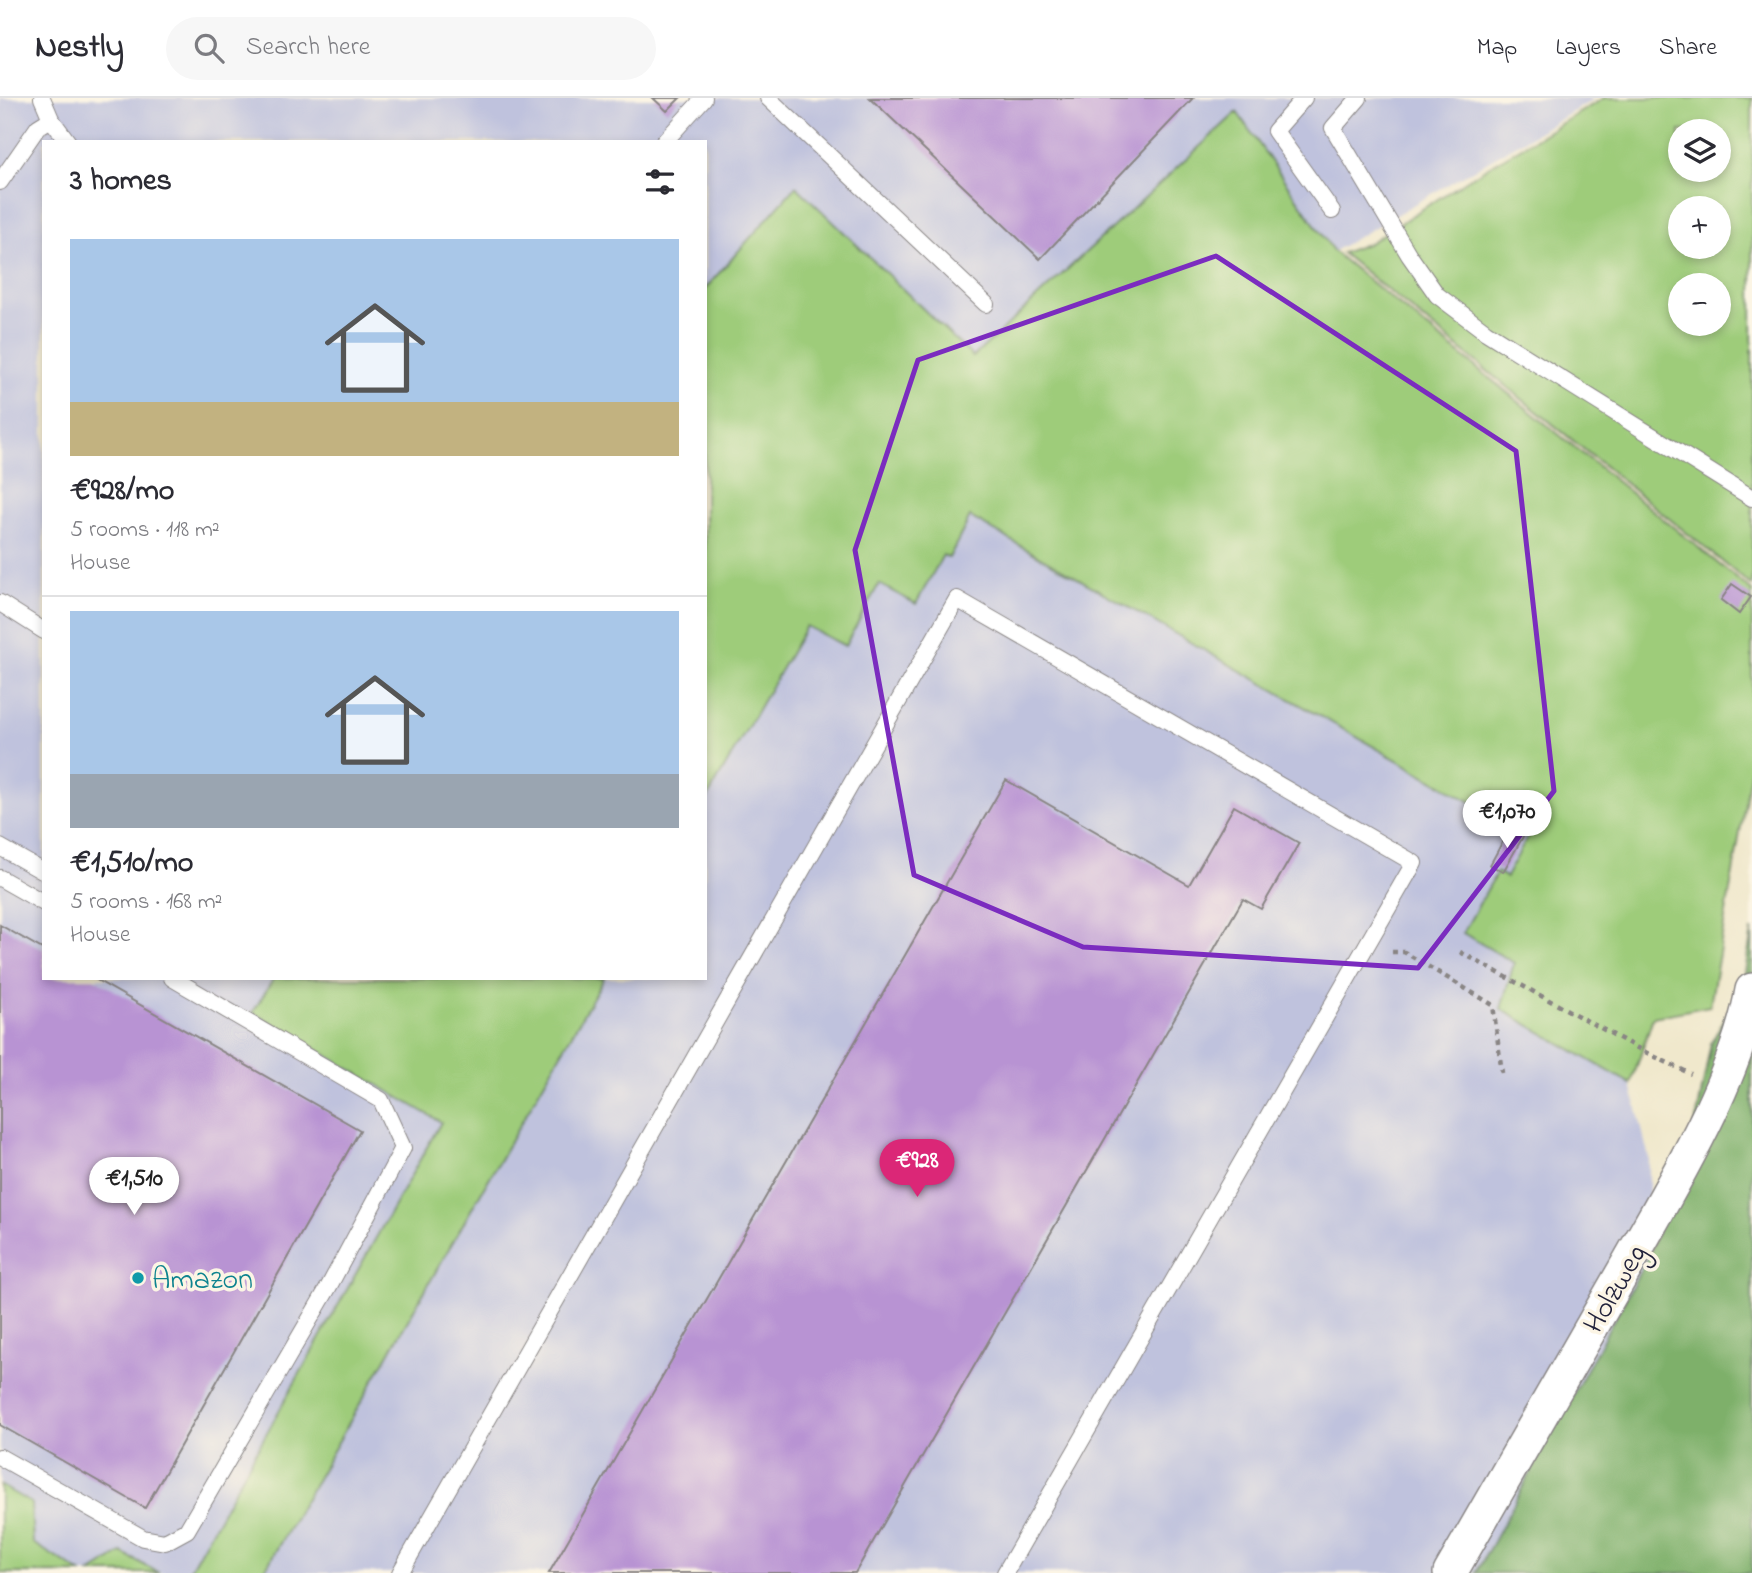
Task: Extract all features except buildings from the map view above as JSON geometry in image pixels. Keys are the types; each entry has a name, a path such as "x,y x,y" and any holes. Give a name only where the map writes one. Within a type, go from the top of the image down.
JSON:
{"street":[{"name":"Holzweg","path":"1450,1573 1664,1200 1721,1088 1749,1009 1752,990"}],"lane":[{"path":"42,98 51,119 67,140"},
{"path":"666,140 705,98"},
{"path":"768,98 986,304"},
{"path":"1304,98 1275,131 1332,211"},
{"path":"1359,98 1333,128 1409,255 1437,295 1486,332 1752,498"},
{"path":"0,182 38,127 51,119"},
{"path":"400,1573 957,599 1414,863 1005,1573"},
{"path":"0,603 42,630"},
{"path":"0,847 42,871"},
{"path":"0,878 42,902"},
{"path":"0,1457 143,1538 165,1542 187,1530 328,1288 403,1149 381,1100 175,980"}],"path":[{"path":"1362,953 1404,952 1493,1005 1502,1073"},
{"path":"1460,952 1643,1051 1721,1088"}],"highlighted area":[{"path":"1216,256 1516,451 1554,791 1418,968 1083,947 914,875 855,550 918,360"}],"shaded area":[{"path":"0,98 1596,98 1334,251 1752,591 1752,763 1710,1006 1653,1017 1631,1084 1649,1158 1649,1255 1476,1573 0,1573"}],"green space":[{"path":"1604,98 1752,98 1752,586 1342,253 1369,243 1483,170"},
{"path":"1237,112 1334,252 1752,591 1752,763 1710,1006 1653,1017 1631,1084 1501,1009 1514,963 1463,933 1497,872 1506,877 1529,835 970,517 949,558 943,555 916,604 879,584 845,646 806,626 707,799 707,287 796,186 973,357"},
{"path":"1752,930 1752,1573 1476,1573 1649,1255 1696,1121 1711,1043 1743,985"},
{"path":"273,980 603,980 263,1573 188,1573 441,1122 253,1012"},
{"path":"0,1485 31,1503 33,1543 81,1573 0,1573"},
{"path":"122,1553 159,1573 90,1573"}],"place":[{"name":"Amazon","path":"138,1278"}]}
